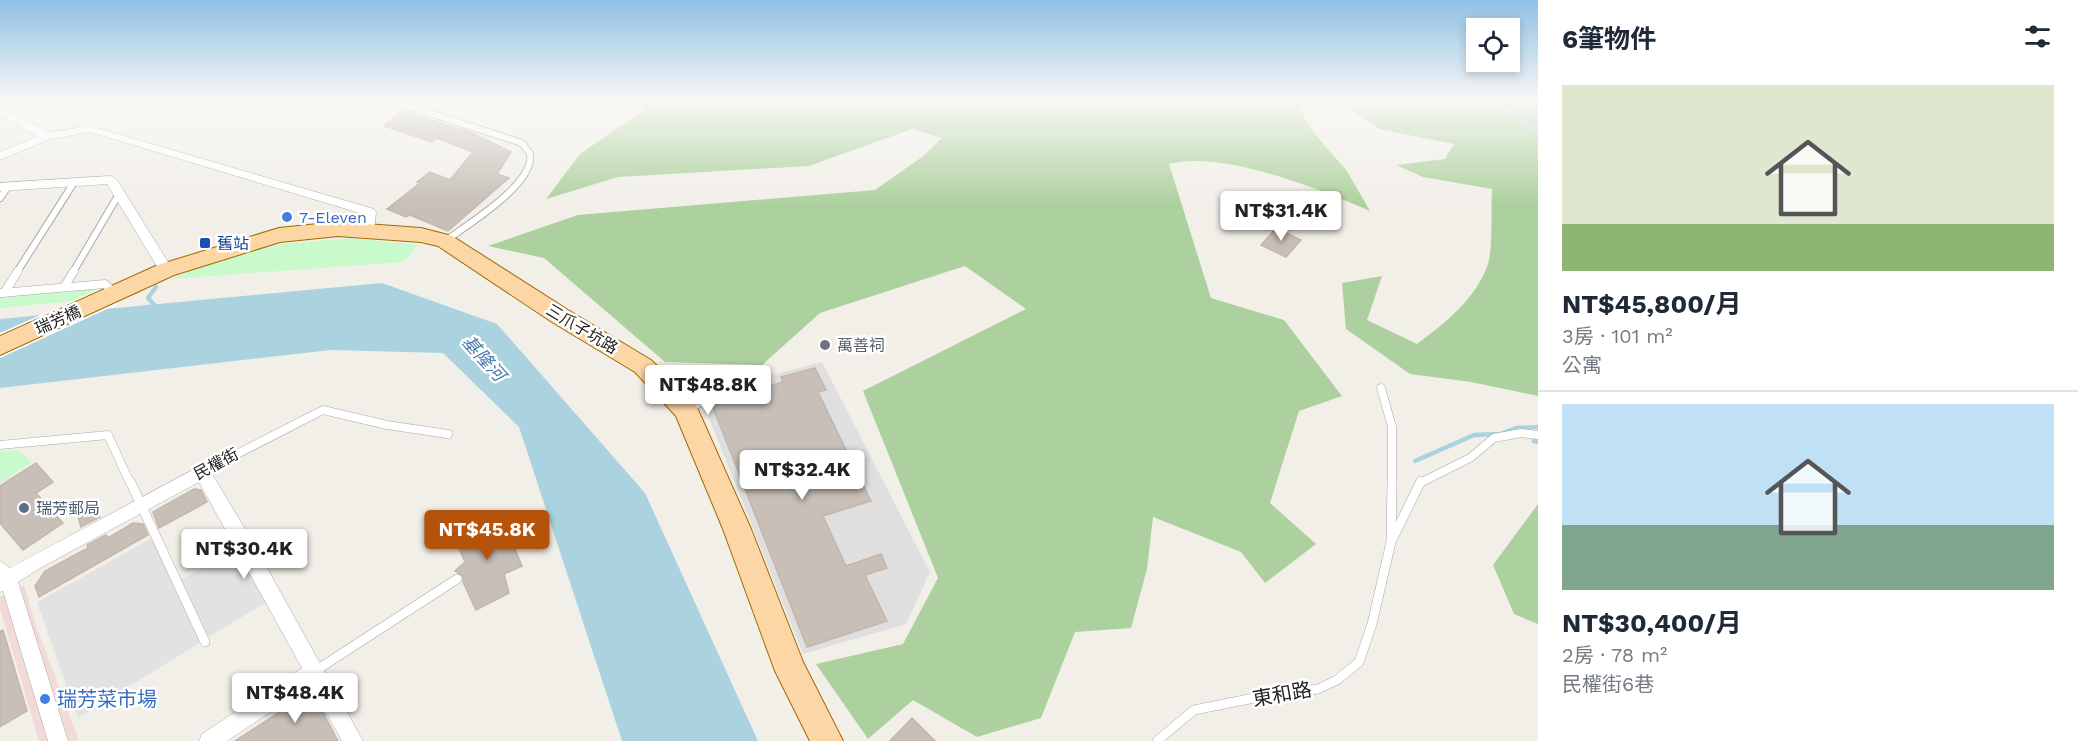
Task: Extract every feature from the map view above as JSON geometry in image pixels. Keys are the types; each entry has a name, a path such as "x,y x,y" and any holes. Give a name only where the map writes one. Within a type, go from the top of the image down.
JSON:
{"main road":[{"name":"三爪子坑路","path":"116,294 166,270 279,236 338,229 421,235 445,241 560,316 643,366 683,407 737,529 790,671 827,741"},
{"name":"瑞芳橋","path":"0,346 116,294"}],"street":[{"path":"0,156 47,136"},
{"path":"113,136 370,212 368,231"},
{"path":"2,191 111,180 166,270"},
{"path":"683,407 722,393"},
{"path":"202,472 353,741"},
{"name":"民權街","path":"3,577 202,472"},
{"path":"3,577 58,741"},
{"path":"209,741 315,671"}],"lane":[{"path":"445,241 497,203 524,176 531,161 530,150 522,143 499,136"},
{"path":"2,293 73,184"},
{"path":"64,287 119,194"},
{"path":"2,293 105,284 116,294"},
{"name":"東和路","path":"1381,388 1392,427 1391,542"},
{"name":"民權街","path":"202,472 323,410 387,425 448,434"},
{"name":"東和路","path":"1157,741 1194,710 1259,697 1318,689 1337,680 1359,663 1372,624 1391,542 1420,481 1470,458 1494,438 1521,433 1538,435"},
{"path":"0,445 108,435 205,642"},
{"path":"315,671 458,578"}],"shaded area":[{"path":"822,362 930,572 906,624 803,654 703,403 738,384"},
{"path":"152,538 201,642 78,718 37,602"},
{"path":"237,548 265,603 205,639 179,581"},
{"name":"瑞芳菜市場","path":"24,585 37,628 79,741 39,741 0,609 0,597"}],"green space":[{"path":"607,136 894,136 809,166 618,177 546,199 580,154"},
{"path":"934,136 1316,136 1347,171 1370,211 1325,192 1243,167 1216,162 1191,161 1169,164 1211,298 1284,320 1342,396 1299,411 1270,503 1316,544 1265,583 1241,552 1153,517 1147,569 1131,628 1075,632 1041,718 977,737 913,700 868,739 816,664 903,644 938,578 863,391 1026,309 965,266 820,313 762,365 665,362 544,258 488,246 578,215 875,190 922,157 942,138"},
{"path":"1412,136 1538,136 1538,396 1471,382 1410,374 1346,329 1342,283 1382,276 1367,320 1417,344 1438,328 1468,299 1483,277 1490,257 1492,189 1423,177 1396,165 1445,159 1454,144"},
{"path":"351,238 418,245 403,262 171,279 222,258 283,244"},
{"path":"100,288 73,301 0,308 0,296"},
{"path":"18,450 32,462 0,483 0,451"},
{"path":"1538,504 1538,624 1514,614 1493,565"}],"water":[{"name":"基隆河","path":"382,283 497,324 645,493 758,741 622,741 519,427 443,353 331,350 0,388 0,319"}],"pier":[{"path":"104,287 118,304 0,358 0,333"}],"building":[{"path":"413,136 477,136 511,152 497,174 509,178 448,231 410,215 406,217 387,209 420,183 417,182 430,172 450,180 473,152 437,138 432,142"},
{"path":"1276,228 1301,240 1286,257 1261,245"},
{"path":"815,368 826,390 818,392 871,501 823,516 846,566 881,554 887,568 865,575 887,621 807,647 712,405 730,397 783,382 781,377"},
{"path":"697,377 713,385 709,390 698,394 687,389"},
{"name":"瑞芳郵局","path":"36,463 53,482 36,493 63,523 23,550 0,523 0,486"},
{"path":"194,489 201,490 207,502 159,528 153,512"},
{"path":"96,508 100,517 81,527 78,517"},
{"path":"500,513 522,566 504,574 509,593 476,610 463,582 463,576 455,571 465,562 455,539"},
{"path":"133,523 143,524 148,535 39,597 35,586 45,571 88,548 87,545 106,535 108,538"},
{"path":"3,630 27,711 0,727 0,631"},
{"path":"312,691 338,741 235,741"},
{"path":"912,718 935,741 890,741"}],"waterway":[{"path":"156,287 148,298 157,308"},
{"path":"1415,461 1474,435 1500,434 1516,428 1538,427"},
{"path":"1534,441 1538,442"}],"place":[{"name":"7-Eleven","path":"287,217"},
{"name":"舊站","path":"205,243"},
{"name":"萬善祠","path":"825,345"},
{"name":"瑞芳郵局","path":"24,508"},
{"name":"瑞芳菜市場","path":"45,699"}]}
